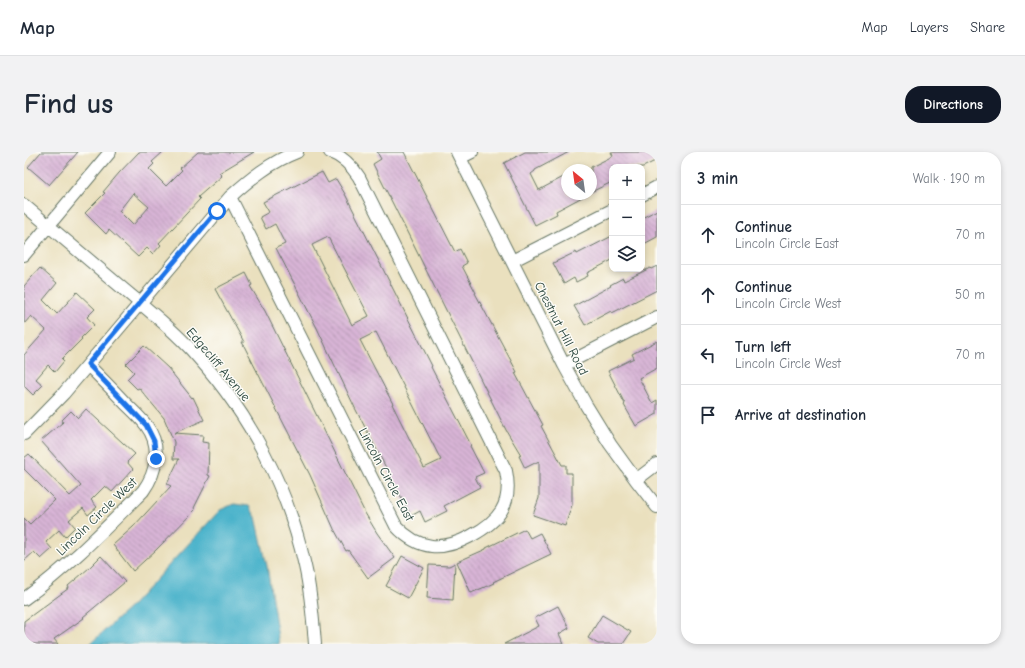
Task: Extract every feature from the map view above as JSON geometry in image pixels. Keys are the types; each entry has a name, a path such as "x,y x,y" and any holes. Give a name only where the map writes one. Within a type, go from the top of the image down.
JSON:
{"street":[{"path":"24,255 110,152"},
{"path":"24,434 64,393 230,197 266,168 297,152"},
{"name":"Lincoln Circle East","path":"230,197 396,526 409,538 425,545 443,546 460,541 486,528 499,515 508,490 506,471 359,177 349,163 330,152"},
{"path":"459,155 472,152"},
{"name":"Chestnut Hill Road","path":"459,155 564,365 586,405 606,437 657,507"},
{"path":"645,193 657,187"},
{"name":"Edgecliff Avenue","path":"24,205 172,330 197,356 236,404 271,466 296,532 305,566 312,610 315,644"},
{"path":"512,261 609,212"},
{"path":"564,365 657,317"},
{"name":"Lincoln Circle West","path":"24,600 58,572 137,497 148,484 155,468 156,450 153,437 146,425 88,364"},
{"path":"636,480 657,464"}],"water":[{"path":"234,504 249,506 256,517 267,566 279,644 90,644 130,607 220,510"}],"building":[{"path":"41,152 78,152 49,185 28,167"},
{"path":"139,152 163,152 152,162 154,164 149,169 166,186 182,170 180,168 198,152 254,152 219,173 222,176 198,197 200,199 159,243 161,245 153,254 147,248 138,257 109,230 106,234 85,213 105,193 103,192","holes":["133,193 149,207 133,225 119,211"]},
{"path":"377,152 404,152 455,252 460,249 467,263 462,266 517,372 515,373 543,425 541,426 562,465 566,465 566,473 572,473 572,505 565,526 533,515 539,498 539,461 525,468 519,456 521,455 506,430 373,164 381,159"},
{"path":"525,152 569,152 535,170 531,174 539,190 561,178 561,200 577,200 556,211 557,214 535,225 504,163"},
{"path":"611,152 657,152 657,160 645,166 645,164 609,164 609,183 597,189 597,164 613,156"},
{"path":"322,172 328,183 336,179 345,194 484,473 475,477 480,487 444,506 447,511 425,522 420,511 411,516 355,408 317,328 276,248 285,244 275,224 266,229 260,217 269,212 263,202","holes":["328,237 369,316 352,325 312,245","376,332 441,460 424,468 360,340"]},
{"path":"657,210 657,237 645,243 645,236 645,216"},
{"path":"609,238 609,262 587,273 588,276 576,282 574,278 564,284 553,263 576,252 577,254"},
{"path":"657,266 657,290 612,313 611,311 585,325 574,306 623,278 624,281 645,272 650,268 651,269"},
{"path":"40,268 57,283 43,300 57,314 77,292 95,309 87,317 94,325 62,359 64,361 55,372 48,365 36,379 43,385 33,395 24,386 24,355 46,330 31,316 24,324 24,286"},
{"path":"246,273 252,285 250,286 265,311 365,513 395,558 368,578 348,550 346,551 334,529 310,475 242,342 244,342 215,289"},
{"path":"657,341 657,368 639,378 652,403 657,400 657,414 636,426 608,371 634,358 632,354"},
{"path":"144,346 168,368 192,398 193,397 204,420 174,433 203,435 202,442 209,443 208,475 210,476 194,508 195,510 133,571 113,545 133,527 171,486 167,484 179,459 173,459 174,442 164,418 139,388 137,389 127,379 134,372 126,364"},
{"path":"86,409 135,454 127,462 133,469 112,492 105,486 91,500 97,507 88,515 83,508 69,520 75,527 65,537 59,530 46,542 52,549 41,559 34,552 24,561 24,518 30,524 55,500 24,469 24,458 29,454 70,496 81,486 41,441 63,422 62,420 71,411 78,418"},
{"path":"525,529 530,538 540,533 551,554 471,593 457,562"},
{"path":"101,556 125,582 83,617 84,618 54,639 58,644 24,644 24,621 69,588 68,586"},
{"path":"402,556 424,568 408,598 386,586"},
{"path":"455,563 453,600 427,598 429,565 449,566"},
{"path":"558,606 569,628 559,634 564,644 504,644 539,626 535,618"},
{"path":"602,615 631,632 623,644 598,644 588,638"}],"route":[{"path":"156,459 154,441 146,425 88,364 217,211"}]}
